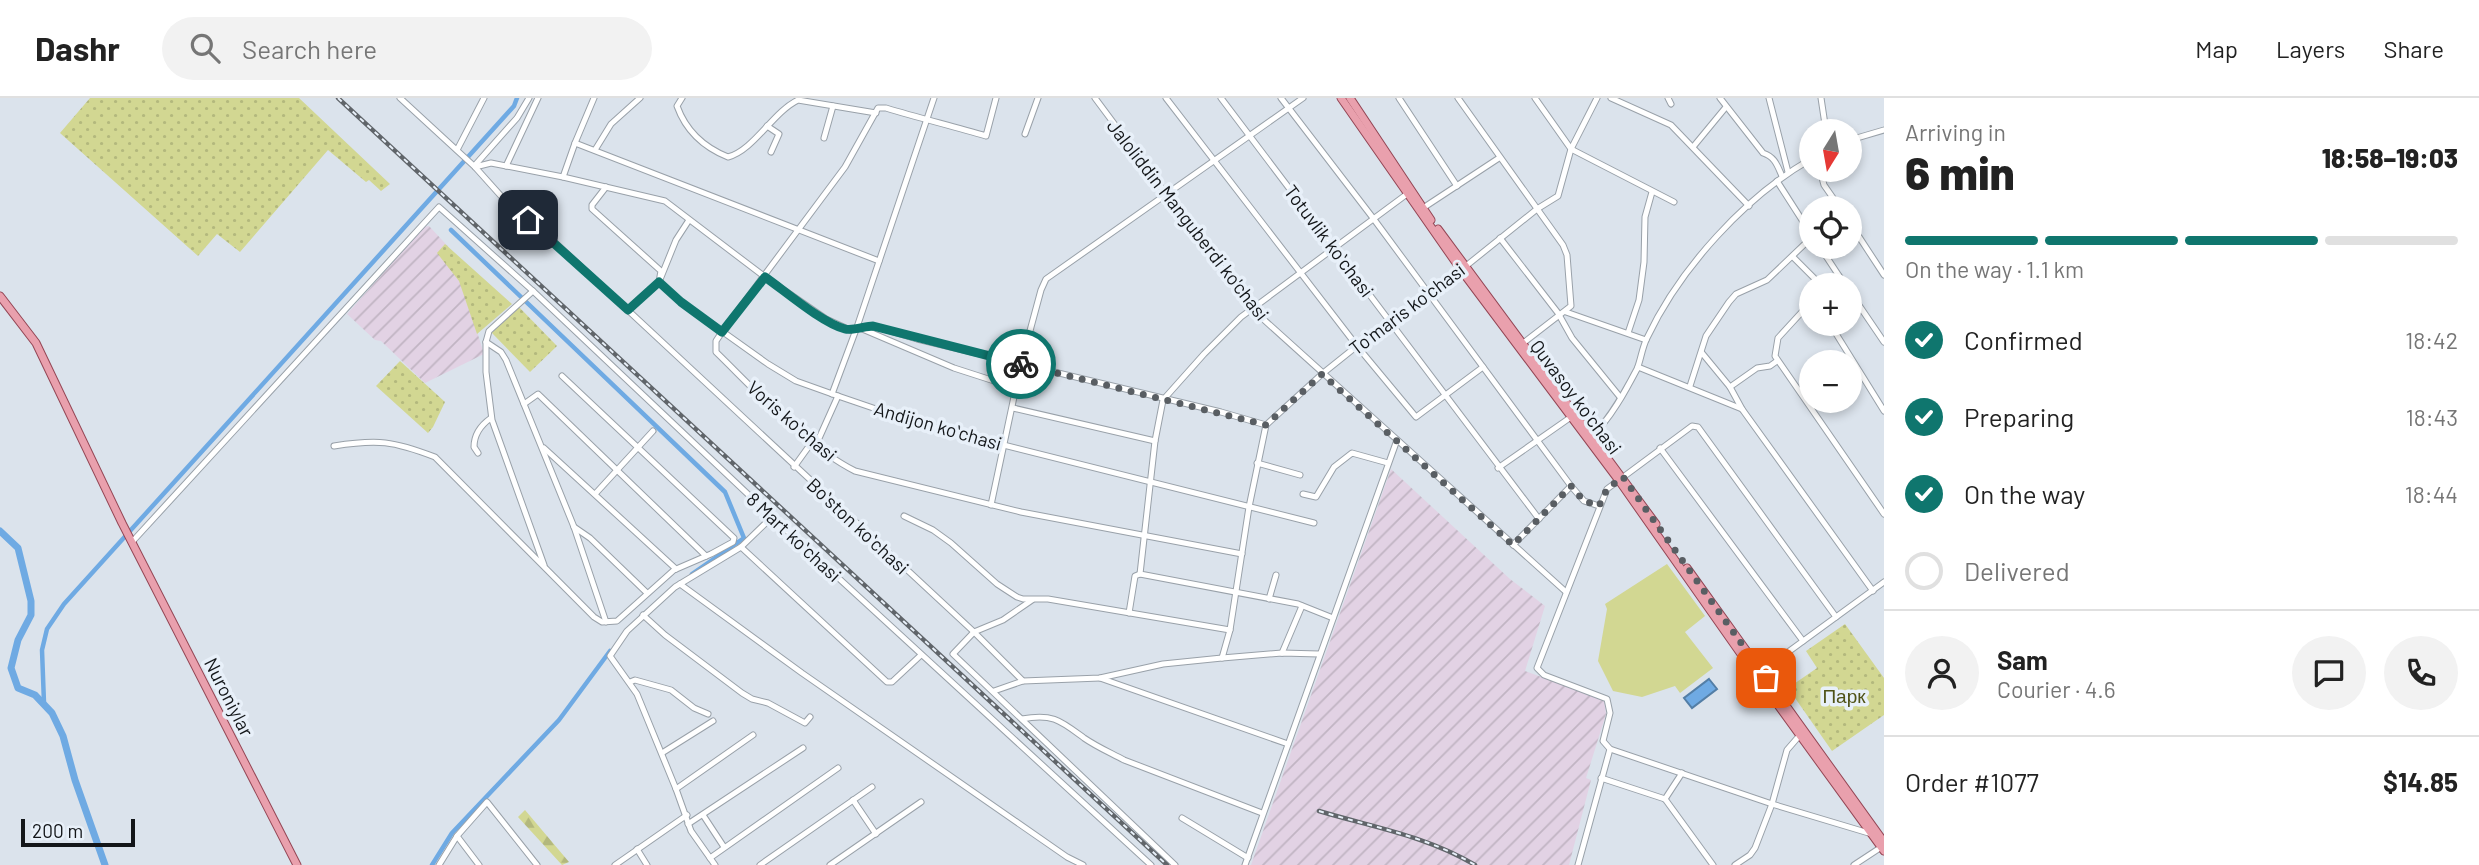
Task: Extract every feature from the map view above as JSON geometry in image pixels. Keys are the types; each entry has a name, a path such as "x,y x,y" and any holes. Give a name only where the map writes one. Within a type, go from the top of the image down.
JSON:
{"main road":[{"name":"Quvasoy koʻchasi","path":"1341,98 1571,417 1621,479 1762,671 1873,833"},
{"name":"Quvasoy koʻchasi","path":"1350,98 1463,268 1592,435 1800,735 1883,846"},
{"name":"Nuroniylar","path":"0,296 36,343 122,523 297,865"}],"street":[{"name":"Boʻston koʻchasi","path":"400,98 473,165 510,206 547,235 974,632 1023,681"},
{"path":"459,153 484,98"},
{"path":"473,165 481,160 517,118 529,98"},
{"path":"506,166 538,98"},
{"path":"563,177 594,98"},
{"path":"595,150 611,124 640,98"},
{"path":"682,98 677,106 688,130 697,139 728,157 737,152 788,104 798,100 876,113"},
{"path":"824,138 843,98"},
{"path":"794,467 814,444 835,395 934,98"},
{"path":"722,332 845,167 881,107 986,136 996,98"},
{"path":"1025,134 1038,98"},
{"name":"Jaloliddin Manguberdi ko'chasi","path":"1095,98 1252,309 1566,592"},
{"path":"1166,98 1357,346 1416,417 1483,367"},
{"name":"Totuvlik koʻchasi","path":"1221,98 1539,519"},
{"path":"1281,98 1571,486 1584,501 1599,506"},
{"path":"991,505 1021,364 1046,279 1303,98"},
{"path":"1399,98 1457,186"},
{"path":"1458,98 1563,245 1567,255 1571,306 1521,342"},
{"path":"1535,98 1571,149 1674,202"},
{"name":"Toʻmaris koʻchasi","path":"1266,425 1357,346 1463,268 1537,209 1558,196 1571,149 1597,98"},
{"path":"1611,98 1671,125 1749,206"},
{"path":"1720,98 1763,153 1771,156 1785,174"},
{"path":"1769,98 1785,174"},
{"path":"1821,98 1824,119"},
{"path":"1693,147 1726,107"},
{"path":"767,125 779,134 771,152"},
{"path":"1862,136 1884,130"},
{"path":"575,143 879,261"},
{"path":"1424,210 1499,158"},
{"path":"473,165 491,163 665,201 765,277 825,319 843,328 850,330 873,326 1266,425 1249,507 1230,630 1222,658"},
{"path":"1592,435 1598,431 1638,367 1646,340 1679,282 1749,206 1785,174 1799,166"},
{"path":"1777,181 1799,217"},
{"name":"Andijon koʻchasi","path":"606,187 591,208 661,271 659,282 722,332 796,381 920,424 1314,523"},
{"path":"1628,333 1639,300 1644,262 1645,217 1652,192"},
{"path":"1140,575 1155,441 1163,400 1219,338 1252,309 1408,194"},
{"name":"8 Mart koʻchasi","path":"132,542 439,206 921,655 1152,865"},
{"path":"628,310 659,282 676,240 689,220"},
{"path":"1500,237 1620,397"},
{"path":"1862,241 1884,275"},
{"path":"1690,386 1704,341 1733,298 1767,279 1799,250"},
{"path":"1793,257 1809,273"},
{"path":"531,292 491,328 486,342 486,372 491,418 544,565"},
{"path":"1862,310 1884,342"},
{"path":"1566,312 1646,340"},
{"path":"1799,315 1778,338 1775,346 1777,361 1884,514"},
{"path":"858,327 954,368 1016,388"},
{"name":"Voris koʻchasi","path":"722,332 716,341 716,352 814,444 855,471 991,505 1242,554"},
{"path":"1837,336 1884,411"},
{"path":"486,342 501,352 506,360 574,527 606,622"},
{"path":"1702,353 1730,387 1742,409 1873,590"},
{"path":"1730,387 1757,368 1770,366 1777,361"},
{"path":"1638,367 1742,409"},
{"path":"334,446 380,441 406,446 435,457 594,617 606,622 621,619 676,569 733,542 732,536 562,376"},
{"path":"524,404 538,394 706,556"},
{"path":"1013,408 1155,441"},
{"path":"1498,468 1571,417"},
{"path":"478,453 474,447 474,439 480,427 491,418"},
{"path":"1836,617 1698,427 1690,426 1607,489 1537,668 1544,675 1607,699 1610,713 1603,741 1610,749 1772,804 1873,833"},
{"path":"596,493 653,431"},
{"path":"1245,865 1397,440"},
{"path":"543,447 676,569"},
{"path":"1660,448 1803,641"},
{"path":"1303,494 1316,497 1335,467 1352,453 1388,463"},
{"path":"1257,463 1300,475"},
{"path":"1513,545 1571,486"},
{"path":"904,516 919,522 951,543 997,584 1017,597 1230,630"},
{"path":"715,865 688,824 662,753 630,682 610,656 621,637 643,615 680,584 741,547 772,517"},
{"path":"574,527 590,538 647,593"},
{"path":"741,547 887,682 892,681 921,655"},
{"path":"1129,613 1135,576 1140,575 1302,606 1332,618"},
{"path":"1269,599 1276,575"},
{"path":"1762,671 1884,582"},
{"path":"680,584 813,681 1067,857 1083,865"},
{"path":"1032,600 1003,620 974,632 953,654 1175,865"},
{"path":"1282,653 1302,606"},
{"path":"643,615 690,655 752,699 768,703 805,723 810,717"},
{"path":"994,691 1023,681 1100,678 1163,664 1282,653 1319,654"},
{"path":"1100,678 1288,744"},
{"path":"630,682 635,680 671,690 694,708 708,714"},
{"path":"1022,719 1035,716 1059,719 1104,750 1124,760 1262,814"},
{"path":"662,753 713,721"},
{"path":"676,789 753,735"},
{"path":"1735,865 1755,848 1772,804 1787,750 1800,735"},
{"path":"688,824 803,748"},
{"path":"1578,865 1610,749"},
{"path":"710,858 838,768"},
{"path":"1665,799 1682,773"},
{"path":"1601,778 1665,799 1713,865"},
{"path":"760,865 872,787"},
{"path":"853,800 876,834"},
{"path":"834,864 921,802"},
{"path":"439,865 457,836 487,803 537,865"},
{"path":"702,815 724,847"},
{"path":"615,865 687,816"},
{"path":"1182,818 1248,858"},
{"path":"457,836 479,865"},
{"path":"1854,865 1883,846"},
{"path":"637,849 647,865"}],"shaded area":[{"path":"429,226 470,270 461,281 484,354 425,383 381,341 375,340 347,314 424,227"},
{"path":"1391,469 1510,579 1545,606 1525,671 1604,700 1606,714 1586,778 1591,780 1569,865 1251,865"}],"green space":[{"path":"90,98 299,98 390,184 381,191 328,150 240,252 217,234 198,256 60,133"},
{"path":"445,244 512,304 477,334 459,281 437,253"},
{"path":"518,306 557,346 530,372 491,332"},
{"path":"400,361 445,402 428,433 376,386"},
{"path":"1667,564 1705,616 1685,632 1713,668 1680,693 1675,686 1642,697 1613,691 1598,661 1607,609 1605,604"},
{"name":"Парк","path":"1845,624 1884,678 1884,715 1832,751 1788,688 1817,668 1806,651"},
{"path":"525,810 569,862 562,865 518,817"}],"water":[{"path":"1709,679 1717,689 1692,708 1684,698"}],"waterway":[{"path":"44,703 42,650 47,629 64,604 514,106 517,98"},
{"path":"451,230 725,492 744,538 692,574"},
{"path":"0,531 18,548 31,601 31,615 18,640 11,668 18,688 35,695 52,713 63,736 75,780 105,865"},
{"path":"432,865 452,833 559,720 610,651"}],"railway":[{"path":"338,98 1167,865"},
{"path":"1319,811 1419,839 1475,865"}],"way so far":[{"path":"1021,364 1266,425 1322,374 1513,545 1571,486 1584,501 1599,506 1607,489 1620,482 1623,477 1766,678"}],"route":[{"path":"528,220 628,310 659,282 722,332 765,277 825,319 843,328 850,330 873,326 1021,364"}]}
